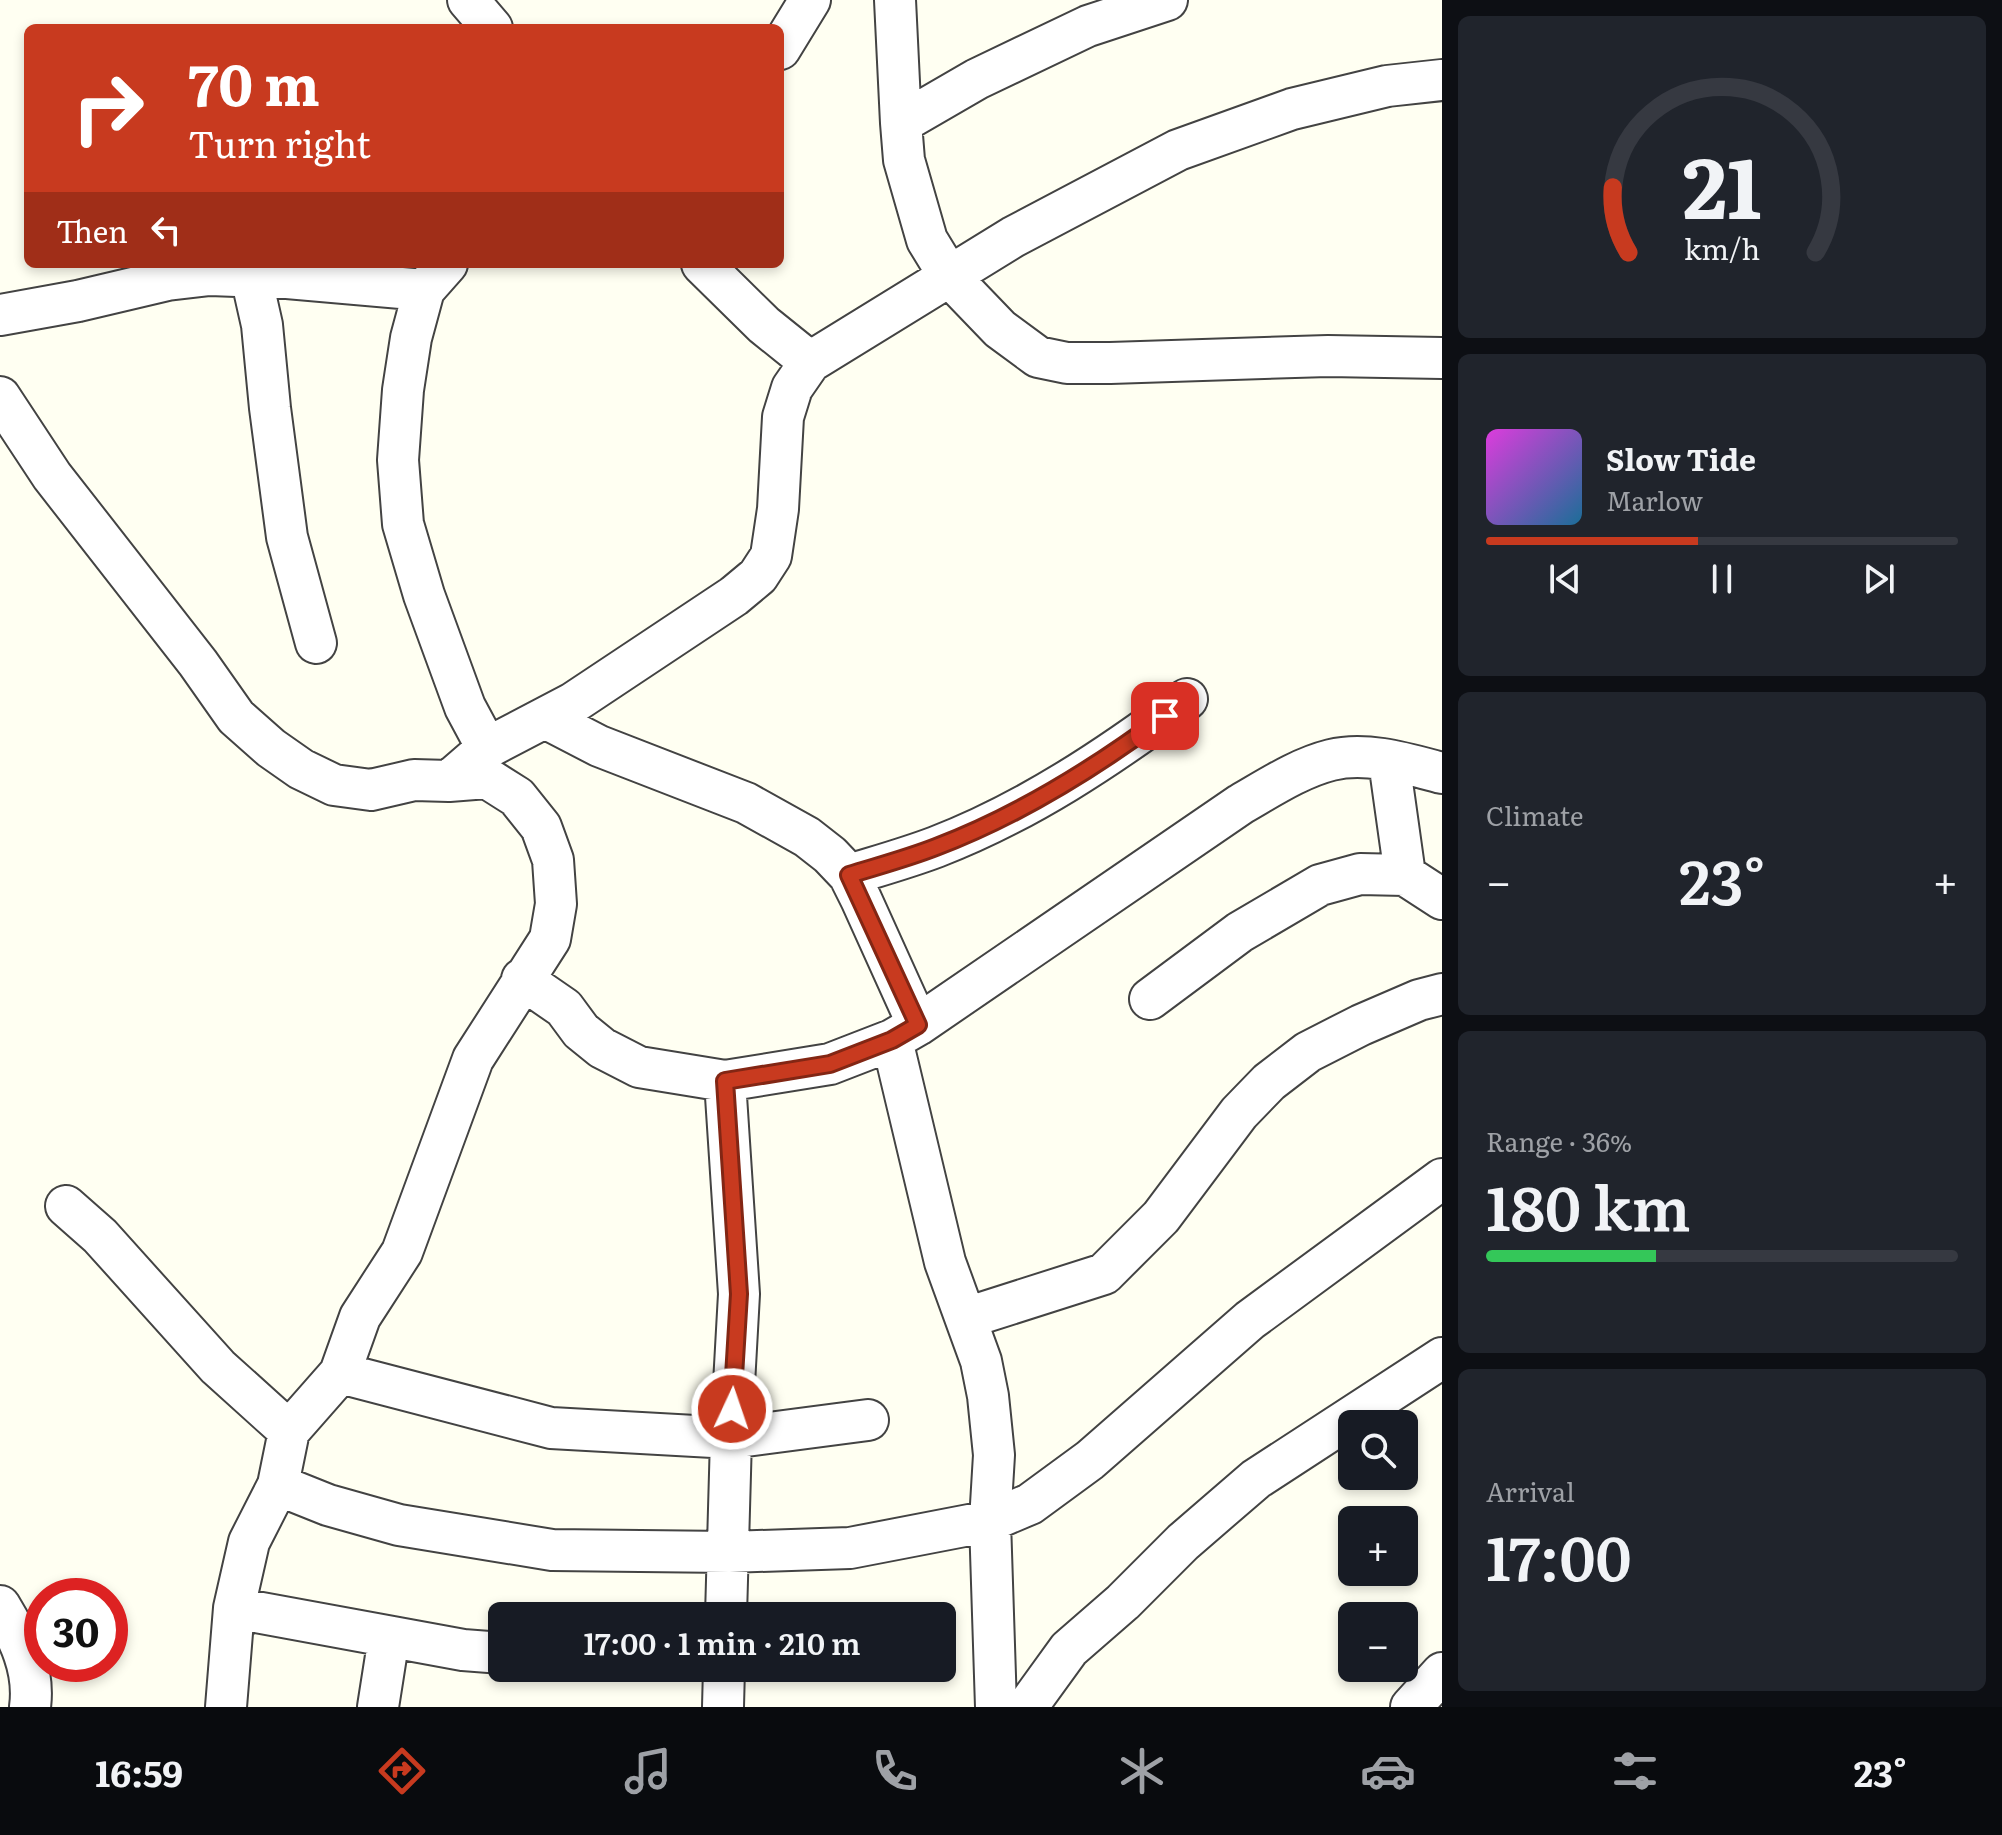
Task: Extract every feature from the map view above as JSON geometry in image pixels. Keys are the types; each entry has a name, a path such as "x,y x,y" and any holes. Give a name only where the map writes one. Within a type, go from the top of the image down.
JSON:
{"street":[{"path":"784,42 810,0"},
{"path":"895,0 904,160 927,240 949,276 1000,329 1038,357 1067,363 1328,356 1442,358"},
{"path":"901,123 977,79 1088,26 1167,0"},
{"path":"449,781 487,748 573,703 689,627 758,576 771,556 775,535 783,417 792,388 810,362 1013,237 1178,150 1292,109 1387,86 1442,80"},
{"path":"706,268 764,325 810,362"},
{"path":"0,315 167,280 210,275 436,277 411,338 403,390 398,460 403,524 424,595 465,707 487,748"},
{"path":"251,276 262,325 287,537 316,643"},
{"path":"0,397 52,476 198,663 236,717 271,748 301,769 334,785 371,790 414,780 487,778 517,797 541,827 553,860 556,904 550,939 473,1059 402,1252 360,1317 340,1373 289,1431 278,1485 249,1542 234,1608 226,1707"},
{"path":"849,875 937,847 1002,818 1120,749 1187,699"},
{"path":"545,718 599,746 746,803 807,837 849,875 905,1033 945,1262 981,1361 988,1396 994,1455 990,1521 996,1707"},
{"path":"522,979 564,1008 581,1031 602,1048 639,1067 725,1081 830,1064 905,1033 1241,804 1284,780 1331,760 1358,757 1442,773"},
{"path":"1389,761 1405,875"},
{"path":"1150,999 1240,932 1320,885 1360,874 1405,875 1442,899"},
{"path":"966,1318 1104,1274 1125,1257 1161,1217 1239,1113 1269,1082 1308,1052 1419,1000 1442,994"},
{"path":"725,1081 739,1294 727,1602"},
{"path":"278,1485 328,1505 399,1525 552,1550 729,1552 850,1548 990,1521 1030,1504 1090,1460 1250,1320 1442,1179"},
{"path":"66,1206 100,1236 218,1367 289,1431"},
{"path":"1027,1707 1069,1649 1123,1602 1183,1542 1256,1479 1442,1358"},
{"path":"340,1373 551,1428 731,1438 868,1420"},
{"path":"0,1606 17,1634 29,1669 30,1707"},
{"path":"234,1608 488,1652"},
{"path":"378,1707 389,1637"},
{"path":"1411,1707 1442,1673"},
{"path":"723,1707 724,1682"}],"route":[{"path":"732,1409 739,1294 725,1081 830,1064 892,1040 918,1025 849,875 937,847 1002,818 1120,749 1165,716"}]}
